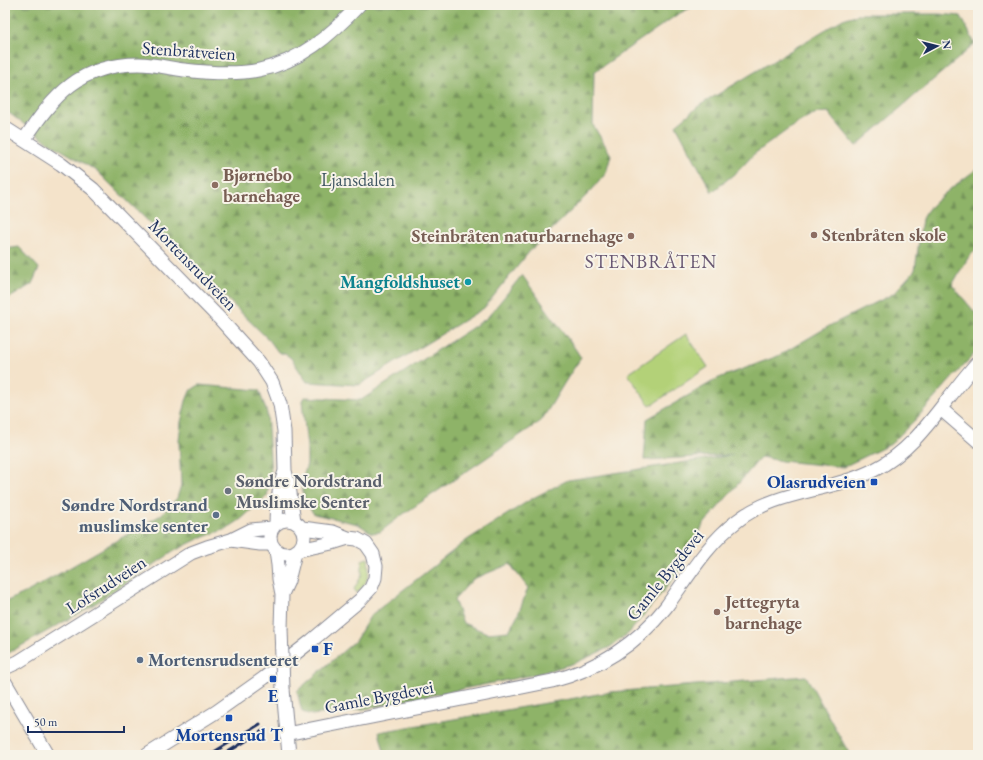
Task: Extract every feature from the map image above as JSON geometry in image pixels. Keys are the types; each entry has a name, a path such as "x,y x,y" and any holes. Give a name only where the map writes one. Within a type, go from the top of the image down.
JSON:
{"street":[{"name":"Stenbråtveien","path":"24,140 59,94 78,81 98,71 111,67 140,64 223,73 265,69 289,60 315,46 359,5"},
{"name":"Mortensrudveien","path":"5,128 72,172 101,197 220,319 259,362 272,382 280,404 284,430 285,471 298,524"},
{"name":"Gamle Bygdevei","path":"286,734 552,681 589,669 622,650 645,630 666,607 710,546 742,517 774,501 843,483 876,469 899,454 919,435 978,362"},
{"path":"941,409 978,441"},
{"name":"Mortensrudveien","path":"274,526 280,487 285,471"},
{"path":"147,755 250,689 302,649 360,600 371,588 376,571 375,559 370,548 361,541 333,532 283,520 274,526 270,536 278,565 278,579 282,594 281,628 283,689 288,755"},
{"path":"282,594 288,581 297,551 304,542 304,532 298,524"},
{"name":"Lofsrudveien","path":"5,668 23,660 180,559 201,549 231,540 251,530 274,526"},
{"path":"273,547 279,553 288,555 297,551 348,538"},
{"name":"Lofsrudveien","path":"231,540 273,547"},
{"path":"5,682 48,755"}],"green space":[{"name":"Ljansdalen","path":"5,5 697,5 678,14 594,72 593,125 611,155 606,173 591,191 529,252 484,308 359,385 307,382 291,358 278,352 270,341 97,171 48,142 5,110"},
{"path":"862,14 939,14 961,16 975,44 856,146 828,112 811,115 754,154 739,170 712,192 676,125 700,105 843,19"},
{"path":"978,168 978,247 968,258 952,285 978,316 978,350 916,419 891,444 843,467 781,461 761,457 703,525 679,572 629,633 610,647 575,663 537,674 364,709 312,715 302,712 297,691 355,641 371,615 467,540 533,498 568,480 733,455 644,460 647,419 719,378 778,356 831,325 893,294 915,270 922,219 926,212 939,199","holes":["510,564 528,588 519,612 509,631 487,633 463,623 454,600 473,579"]},
{"path":"19,247 39,268 32,284 13,296 5,299 5,249"},
{"path":"522,275 581,358 570,373 541,421 402,515 380,532 372,533 358,524 314,514 305,503 301,484 307,464 307,447 302,401 304,397 361,400 487,318"},
{"path":"686,334 708,367 650,406 628,374"},
{"path":"199,385 259,390 267,413 271,473 267,496 240,520 226,529 198,539 176,550 90,607 5,655 5,602 29,591 161,515 177,498 181,485 179,441 181,422 190,391"},
{"path":"368,558 368,577 364,585 357,593 354,589 362,575 362,560"},
{"path":"806,676 850,755 385,755 379,732 610,692"}],"railway":[{"path":"209,755 260,724"},
{"path":"223,755 264,730"}],"place":[{"name":"Bjørnebo barnehage","path":"215,185"},
{"name":"Stenbråten skole","path":"814,235"},
{"name":"Steinbråten naturbarnehage","path":"631,236"},
{"name":"Mangfoldshuset","path":"468,282"},
{"name":"Olasrudveien","path":"874,482"},
{"name":"Søndre Nordstrand Muslimske Senter","path":"228,491"},
{"name":"Søndre Nordstrand muslimske senter","path":"216,515"},
{"name":"Jettegryta barnehage","path":"717,612"},
{"name":"F","path":"315,649"},
{"name":"Mortensrudsenteret","path":"140,660"},
{"name":"E","path":"273,679"},
{"name":"Mortensrud T","path":"229,718"}],"district":[{"name":"STENBRÅTEN","path":"651,261"}]}
